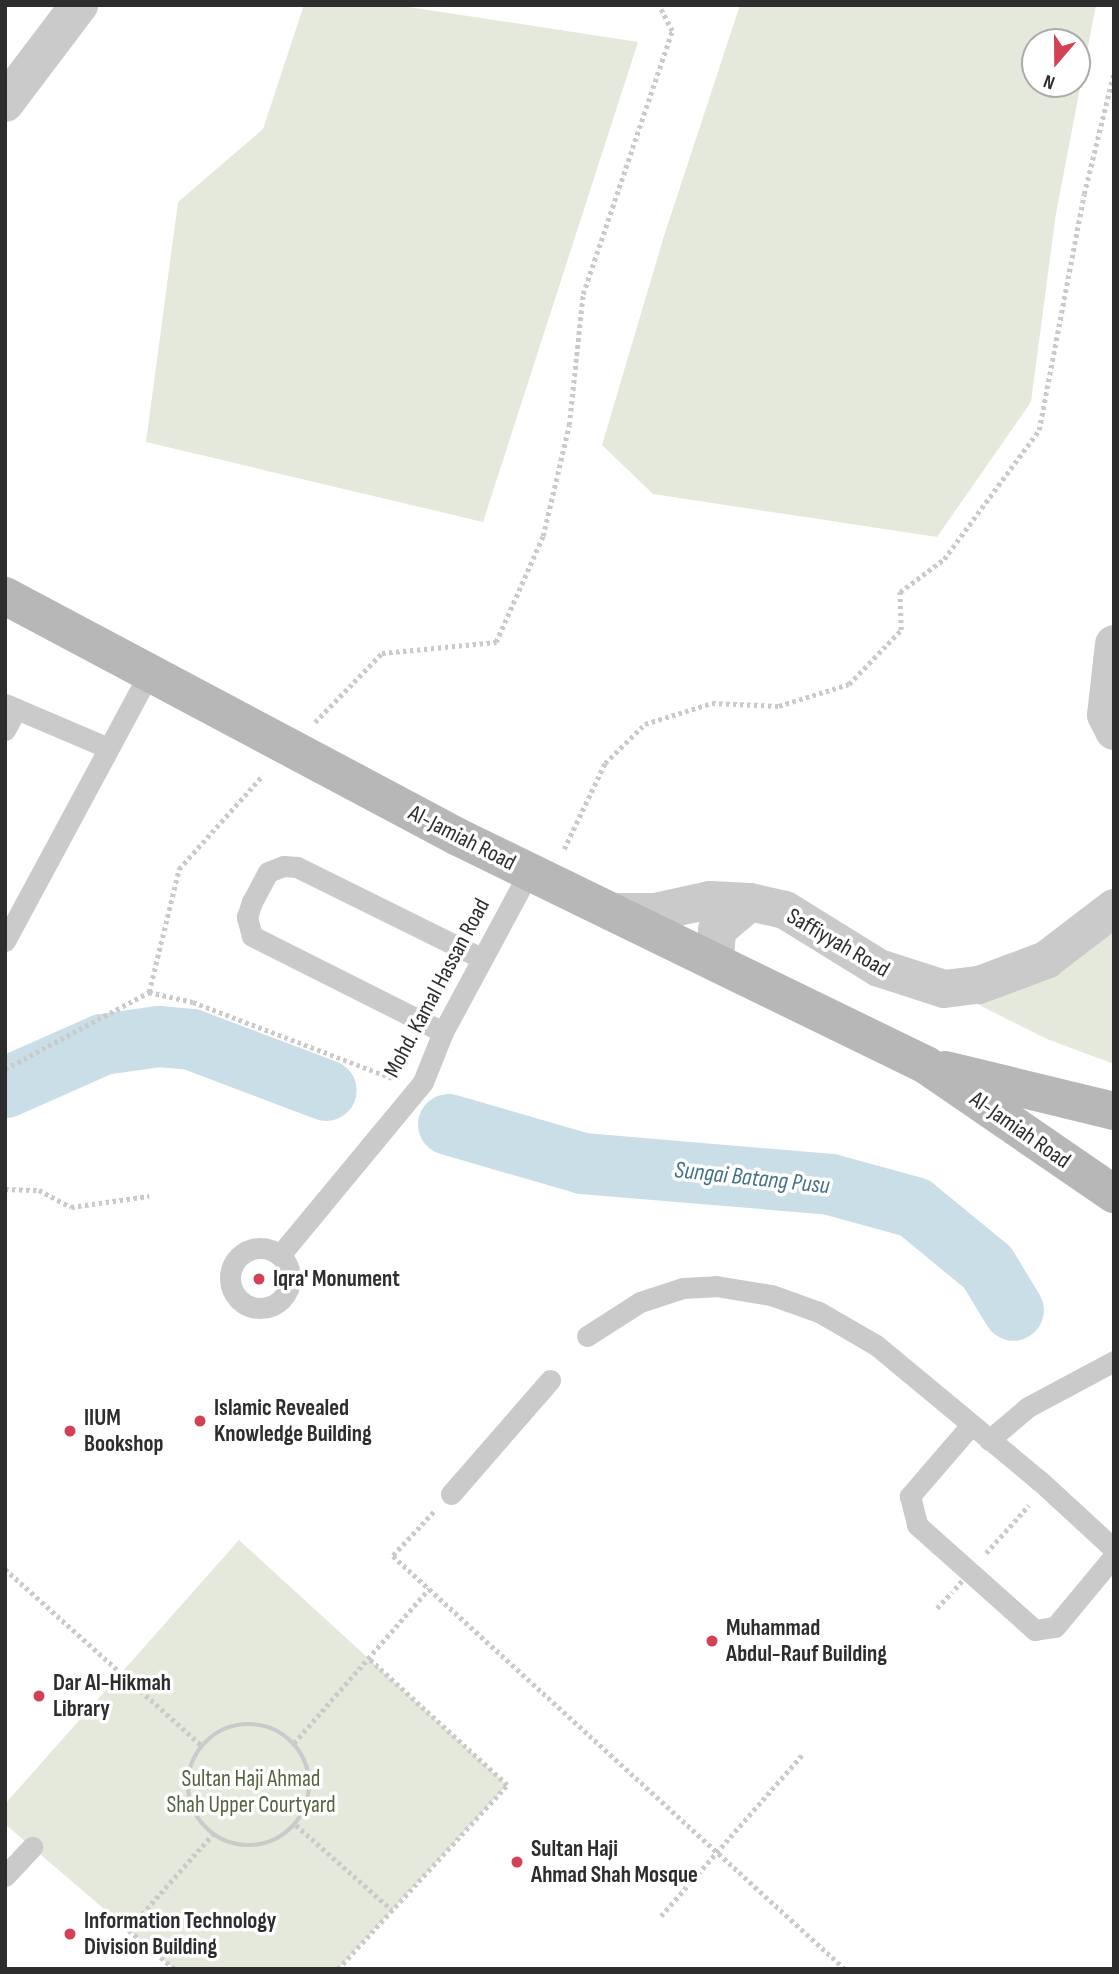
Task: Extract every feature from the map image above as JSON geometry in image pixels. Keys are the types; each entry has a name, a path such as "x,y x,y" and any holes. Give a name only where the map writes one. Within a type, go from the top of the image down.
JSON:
{"street":[{"path":"5,103 79,5"},
{"name":"Al-Jamiah Road","path":"5,597 539,877 715,959 926,1065 1114,1194"},
{"path":"1114,644 1106,715 1114,731"},
{"name":"Saffiyyah Road","path":"612,912 655,912 710,900 750,902 785,910 879,968 944,989 979,985 1046,960 1114,908"},
{"path":"715,959 717,930 750,902"},
{"name":"Al-Jamiah Road","path":"926,1065 1114,1111"}],"lane":[{"path":"5,941 150,673"},
{"path":"5,730 11,707 108,748"},
{"path":"443,1032 252,936 247,917 252,902 268,872 284,866 298,867 481,958"},
{"name":"Mohd. Kamal Hassan Road","path":"280,1255 418,1088 481,958 539,877"},
{"path":"587,1336 640,1302 683,1288 716,1286 771,1295 819,1312 876,1345 989,1440 1110,1534"},
{"path":"989,1440 1028,1407 1114,1360"},
{"path":"451,1494 550,1380"},
{"path":"971,1425 910,1496 917,1525 1035,1630 1055,1627 1114,1556"},
{"path":"5,1876 32,1847"}],"path":[{"path":"307,730 382,653 496,642 544,536 569,425 583,294 672,31 659,5"},
{"path":"539,877 606,763 645,724 712,703 779,706 849,684 901,630 900,592 944,559 1039,430 1084,194 1114,72"},
{"path":"149,992 179,869 264,774"},
{"path":"5,1069 149,992 193,1002 418,1088"},
{"path":"5,1189 39,1190 71,1207 149,1196"},
{"path":"937,1608 1046,1486"},
{"path":"451,1494 393,1556 845,1969"},
{"path":"5,1569 202,1746"},
{"path":"294,1743 429,1589"},
{"path":"338,1969 507,1784 368,1658"},
{"path":"257,1724 294,1743 307,1766 310,1792 296,1825 266,1844 238,1844 213,1834 199,1819 189,1791 192,1762 202,1746 218,1732 257,1724"},
{"path":"661,1916 803,1754"},
{"path":"296,1825 392,1909"},
{"path":"174,1969 128,1930 213,1834"}],"green space":[{"path":"304,5 396,5 638,42 483,522 146,442 178,202 263,129"},
{"path":"740,5 1096,5 1091,31 1091,28 1021,28 1021,98 1078,98 1056,213 1031,402 937,537 653,494 602,445 664,236"},
{"path":"1114,930 1114,1064 1047,1039 973,1002"},
{"name":"Sultan Haji Ahmad Shah Upper Courtyard","path":"239,1540 507,1785 338,1969 174,1969 5,1824 5,1804"}],"waterway":[{"name":"Sungai Batang Pusu","path":"5,1087 102,1044 158,1036 191,1039 326,1090"},
{"name":"Sungai Batang Pusu","path":"448,1124 582,1163 830,1184 914,1207 987,1267 1013,1310"}],"place":[{"name":"Iqra' Monument","path":"259,1279"},
{"name":"Islamic Revealed Knowledge Building","path":"200,1421"},
{"name":"IIUM Bookshop","path":"70,1431"},
{"name":"Muhammad Abdul-Rauf Building","path":"712,1641"},
{"name":"Dar Al-Hikmah Library","path":"39,1696"},
{"name":"Sultan Haji Ahmad Shah Mosque","path":"517,1862"},
{"name":"Information Technology Division Building","path":"70,1934"}]}
